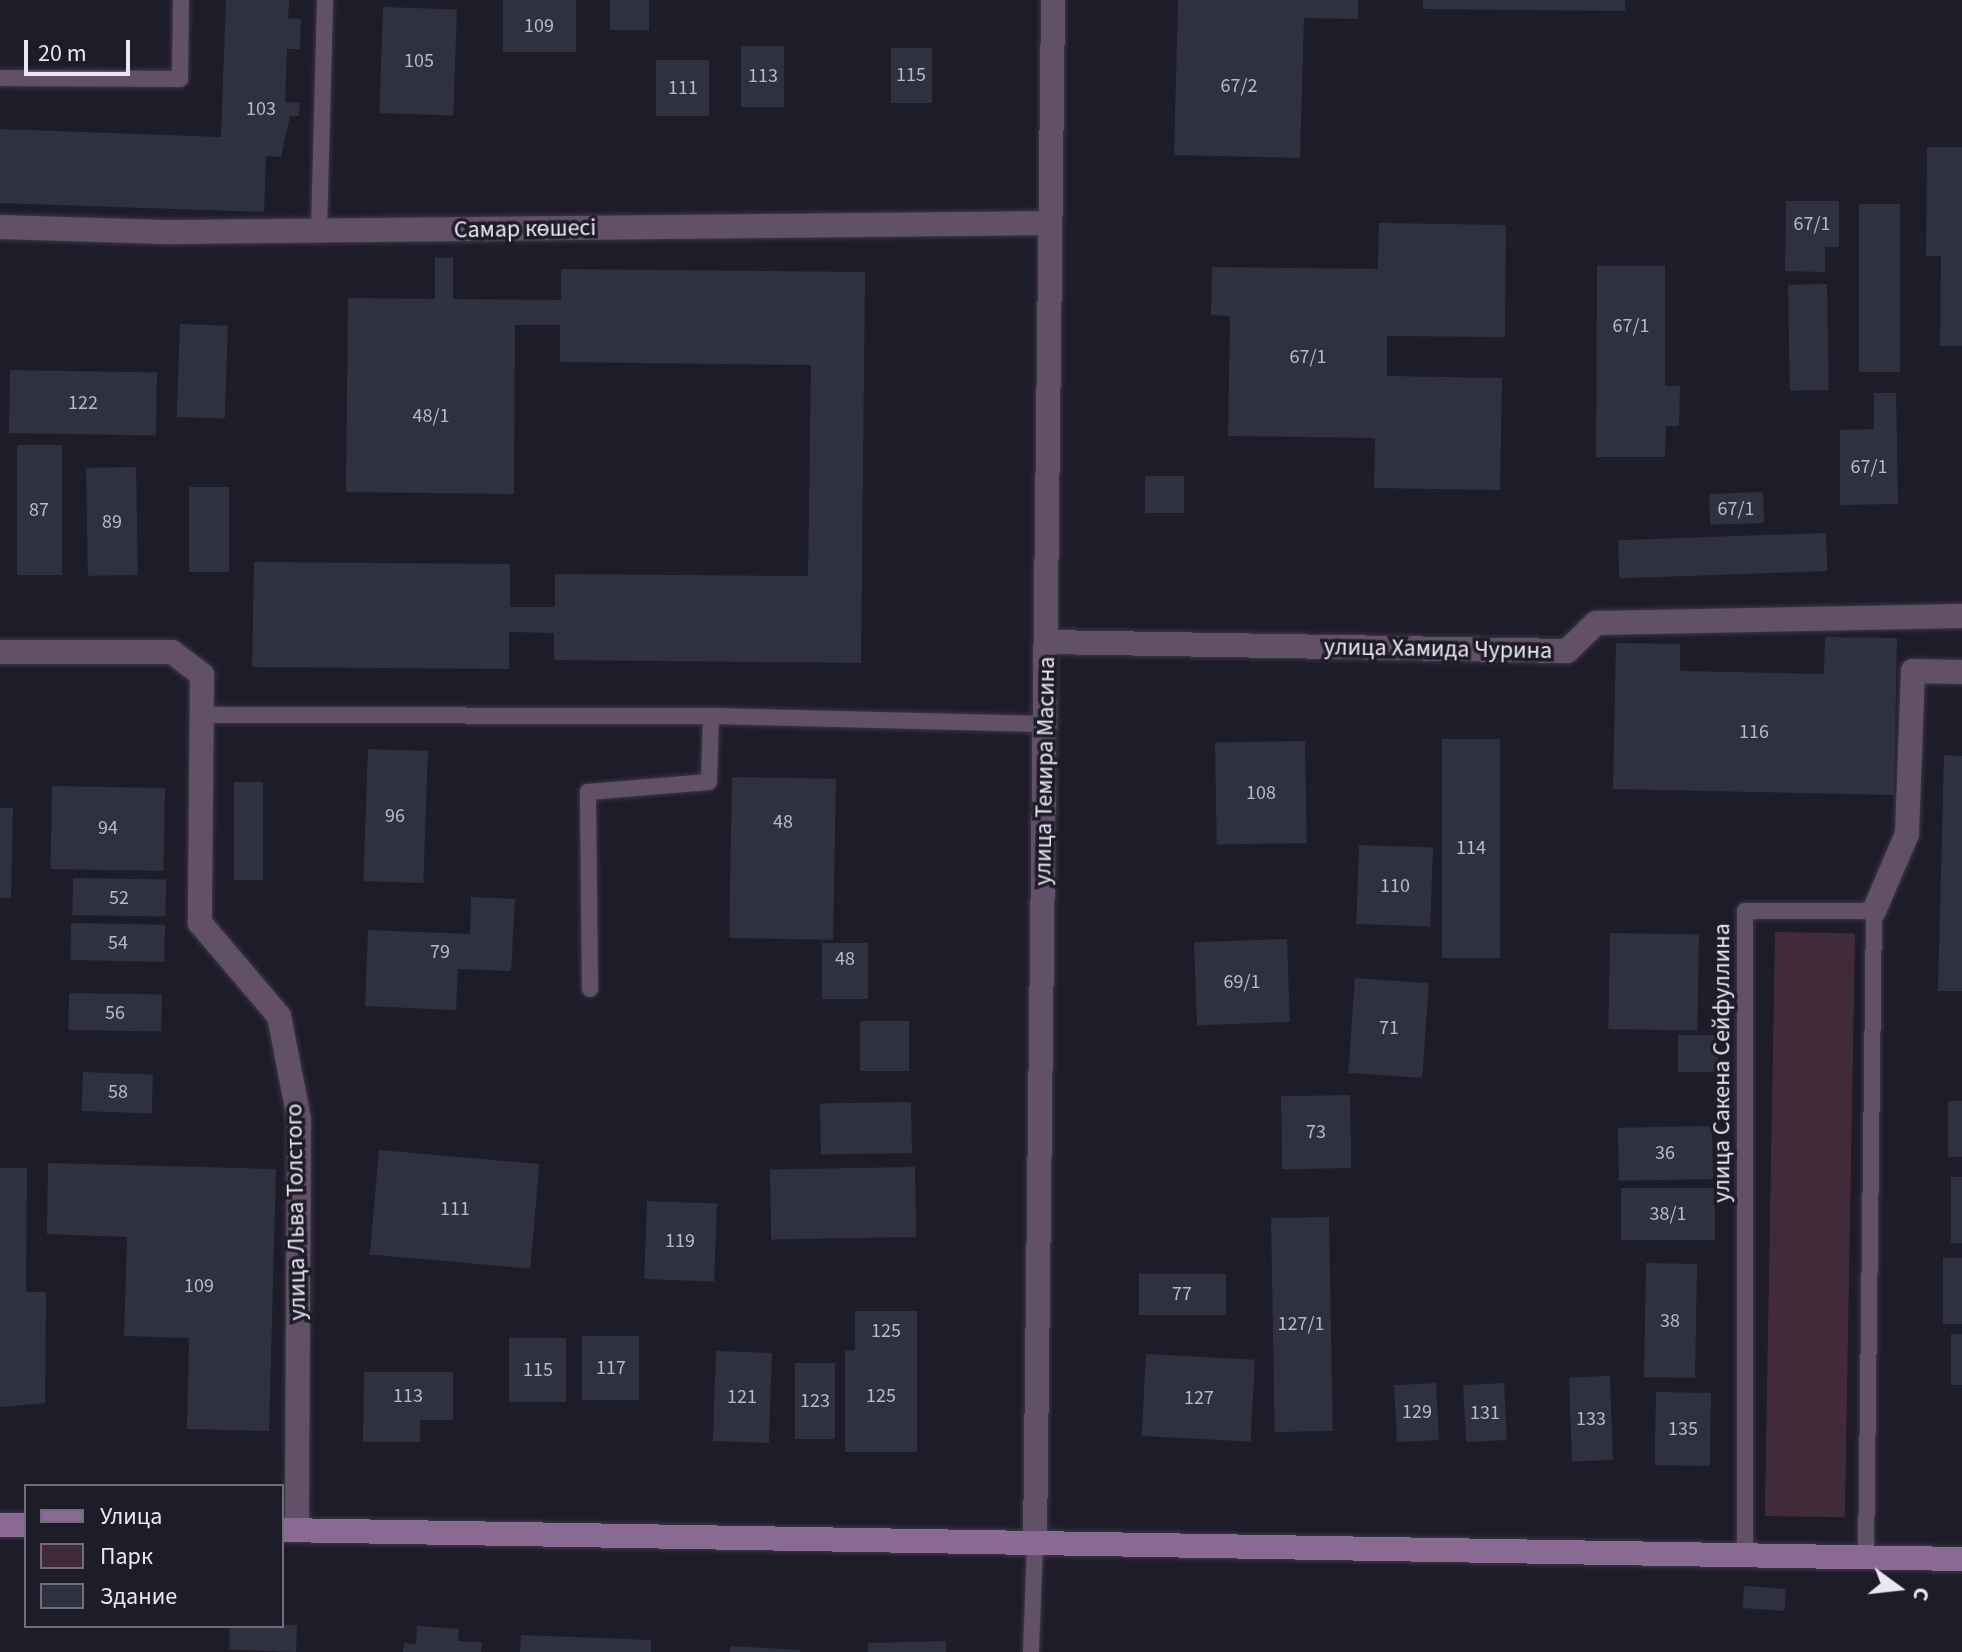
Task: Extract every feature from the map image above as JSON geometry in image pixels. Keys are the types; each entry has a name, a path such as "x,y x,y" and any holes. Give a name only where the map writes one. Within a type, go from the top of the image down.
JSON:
{"street":[{"name":"улица Темира Масина","path":"1035,1543 1053,0"},
{"name":"Самар көшесі","path":"0,227 319,231 1049,223"},
{"name":"улица Хамида Чурина","path":"1046,642 1567,651 1596,623 1962,616"},
{"name":"улица Льва Толстого","path":"0,652 172,652 202,675 200,923 279,1016 299,1119 290,1530"},
{"path":"1874,911 1907,834 1913,671 1962,672"},
{"path":"0,1525 24,1525"},
{"path":"290,1530 1962,1559"}],"lane":[{"path":"0,78 180,79 181,0"},
{"path":"319,231 325,0"},
{"path":"202,715 711,716 1045,724"},
{"path":"590,989 588,792 709,782 711,716"},
{"name":"улица Сакена Сейфуллина","path":"1745,1555 1745,911 1874,911"},
{"path":"1866,1557 1874,911"},
{"path":"1031,1652 1035,1543"}],"green space":[{"path":"1775,932 1855,933 1845,1517 1765,1516"}],"building":[{"path":"226,0 289,0 288,18 301,19 300,49 287,49 285,102 300,103 299,116 290,116 281,157 266,156 264,212 0,203 0,129 221,137"},
{"path":"503,0 576,0 576,52 503,52"},
{"path":"610,0 649,0 649,30 610,30"},
{"path":"1178,0 1358,0 1358,19 1304,18 1300,158 1174,155"},
{"path":"1423,0 1625,0 1625,11 1423,9"},
{"path":"383,7 457,10 453,116 379,113"},
{"path":"741,46 784,46 784,107 741,107"},
{"path":"891,48 932,48 932,103 891,103"},
{"path":"656,60 709,60 709,116 656,116"},
{"path":"1927,147 1962,147 1962,346 1940,346 1941,256 1926,256"},
{"path":"1786,201 1839,201 1839,247 1825,247 1825,272 1785,271"},
{"path":"1859,204 1900,204 1900,372 1859,372"},
{"path":"1379,223 1506,225 1505,337 1387,336 1387,376 1502,378 1500,490 1374,488 1375,438 1228,436 1230,316 1211,315 1212,267 1378,269"},
{"path":"435,258 453,258 453,299 561,300 561,269 865,272 861,663 554,660 554,633 509,632 509,669 252,667 254,562 510,564 510,607 555,607 555,574 808,576 811,365 560,362 560,325 515,325 514,494 346,492 348,298 435,299"},
{"path":"1597,266 1665,266 1665,386 1680,386 1679,426 1666,426 1665,457 1596,457"},
{"path":"1827,284 1829,390 1790,391 1788,285"},
{"path":"180,324 228,326 225,419 177,417"},
{"path":"10,370 157,373 156,436 9,433"},
{"path":"1874,393 1896,393 1898,504 1840,505 1840,430 1874,429"},
{"path":"17,445 62,445 62,575 17,575"},
{"path":"136,467 138,575 88,576 86,468"},
{"path":"1145,476 1184,476 1184,513 1145,513"},
{"path":"189,487 229,487 229,572 189,572"},
{"path":"1763,492 1764,523 1710,525 1709,494"},
{"path":"1826,533 1827,571 1619,578 1618,540"},
{"path":"1825,637 1897,638 1894,795 1613,789 1616,643 1680,644 1680,671 1824,674"},
{"path":"1442,739 1500,739 1500,958 1442,958"},
{"path":"1305,741 1307,843 1217,845 1215,743"},
{"path":"368,749 428,751 423,883 363,881"},
{"path":"1944,755 1962,756 1962,991 1938,991"},
{"path":"732,777 836,779 833,940 729,938"},
{"path":"234,782 263,782 263,880 234,880"},
{"path":"52,786 165,788 164,871 51,869"},
{"path":"0,808 13,808 11,898 0,898"},
{"path":"1359,845 1433,848 1430,927 1356,924"},
{"path":"73,878 166,880 165,917 72,915"},
{"path":"471,897 515,899 511,971 458,969 456,1010 365,1006 368,930 470,934"},
{"path":"71,923 165,925 164,962 70,960"},
{"path":"1610,933 1699,935 1697,1031 1608,1029"},
{"path":"1287,939 1290,1022 1197,1025 1194,942"},
{"path":"822,943 868,943 868,999 822,999"},
{"path":"1355,978 1429,983 1422,1078 1348,1073"},
{"path":"69,993 162,995 161,1032 68,1030"},
{"path":"860,1021 909,1021 909,1071 860,1071"},
{"path":"1678,1035 1718,1035 1718,1072 1678,1072"},
{"path":"83,1072 153,1074 152,1113 82,1111"},
{"path":"1350,1095 1351,1168 1282,1169 1281,1096"},
{"path":"1948,1101 1962,1101 1962,1157 1948,1157"},
{"path":"911,1102 912,1153 821,1155 820,1104"},
{"path":"1712,1126 1713,1179 1619,1181 1618,1128"},
{"path":"379,1150 539,1164 530,1269 370,1255"},
{"path":"48,1163 276,1169 269,1431 187,1429 189,1338 124,1336 127,1237 47,1234"},
{"path":"915,1167 916,1237 771,1240 770,1170"},
{"path":"0,1168 27,1168 26,1292 46,1292 45,1403 0,1407"},
{"path":"1951,1177 1962,1177 1962,1243 1951,1243"},
{"path":"1621,1188 1715,1188 1715,1240 1621,1240"},
{"path":"647,1201 717,1203 714,1281 644,1279"},
{"path":"1329,1217 1333,1431 1275,1432 1271,1218"},
{"path":"1943,1258 1962,1258 1962,1324 1943,1324"},
{"path":"1646,1263 1697,1264 1695,1378 1644,1377"},
{"path":"1139,1274 1226,1274 1226,1315 1139,1315"},
{"path":"855,1311 917,1311 917,1452 845,1452 845,1351 855,1350"},
{"path":"1951,1334 1962,1334 1962,1385 1951,1385"},
{"path":"582,1336 639,1336 639,1400 582,1400"},
{"path":"509,1338 566,1338 566,1402 509,1402"},
{"path":"716,1351 772,1353 769,1443 713,1441"},
{"path":"1146,1354 1255,1360 1251,1442 1142,1436"},
{"path":"795,1363 835,1363 835,1439 795,1439"},
{"path":"364,1372 453,1372 453,1420 420,1420 420,1442 363,1442"},
{"path":"1610,1376 1613,1460 1572,1461 1569,1377"},
{"path":"1436,1383 1439,1440 1397,1442 1394,1385"},
{"path":"1504,1383 1507,1440 1466,1442 1463,1385"},
{"path":"1656,1392 1711,1393 1710,1466 1655,1465"},
{"path":"1744,1586 1786,1589 1784,1611 1742,1608"},
{"path":"284,1625 297,1625 296,1652 229,1650 230,1628 284,1628"},
{"path":"417,1626 459,1629 458,1641 482,1642 481,1652 403,1652 404,1643 416,1644"},
{"path":"521,1635 651,1640 651,1652 520,1652"},
{"path":"946,1641 946,1652 868,1652 868,1643"},
{"path":"730,1646 800,1650 800,1652 730,1652"}]}
